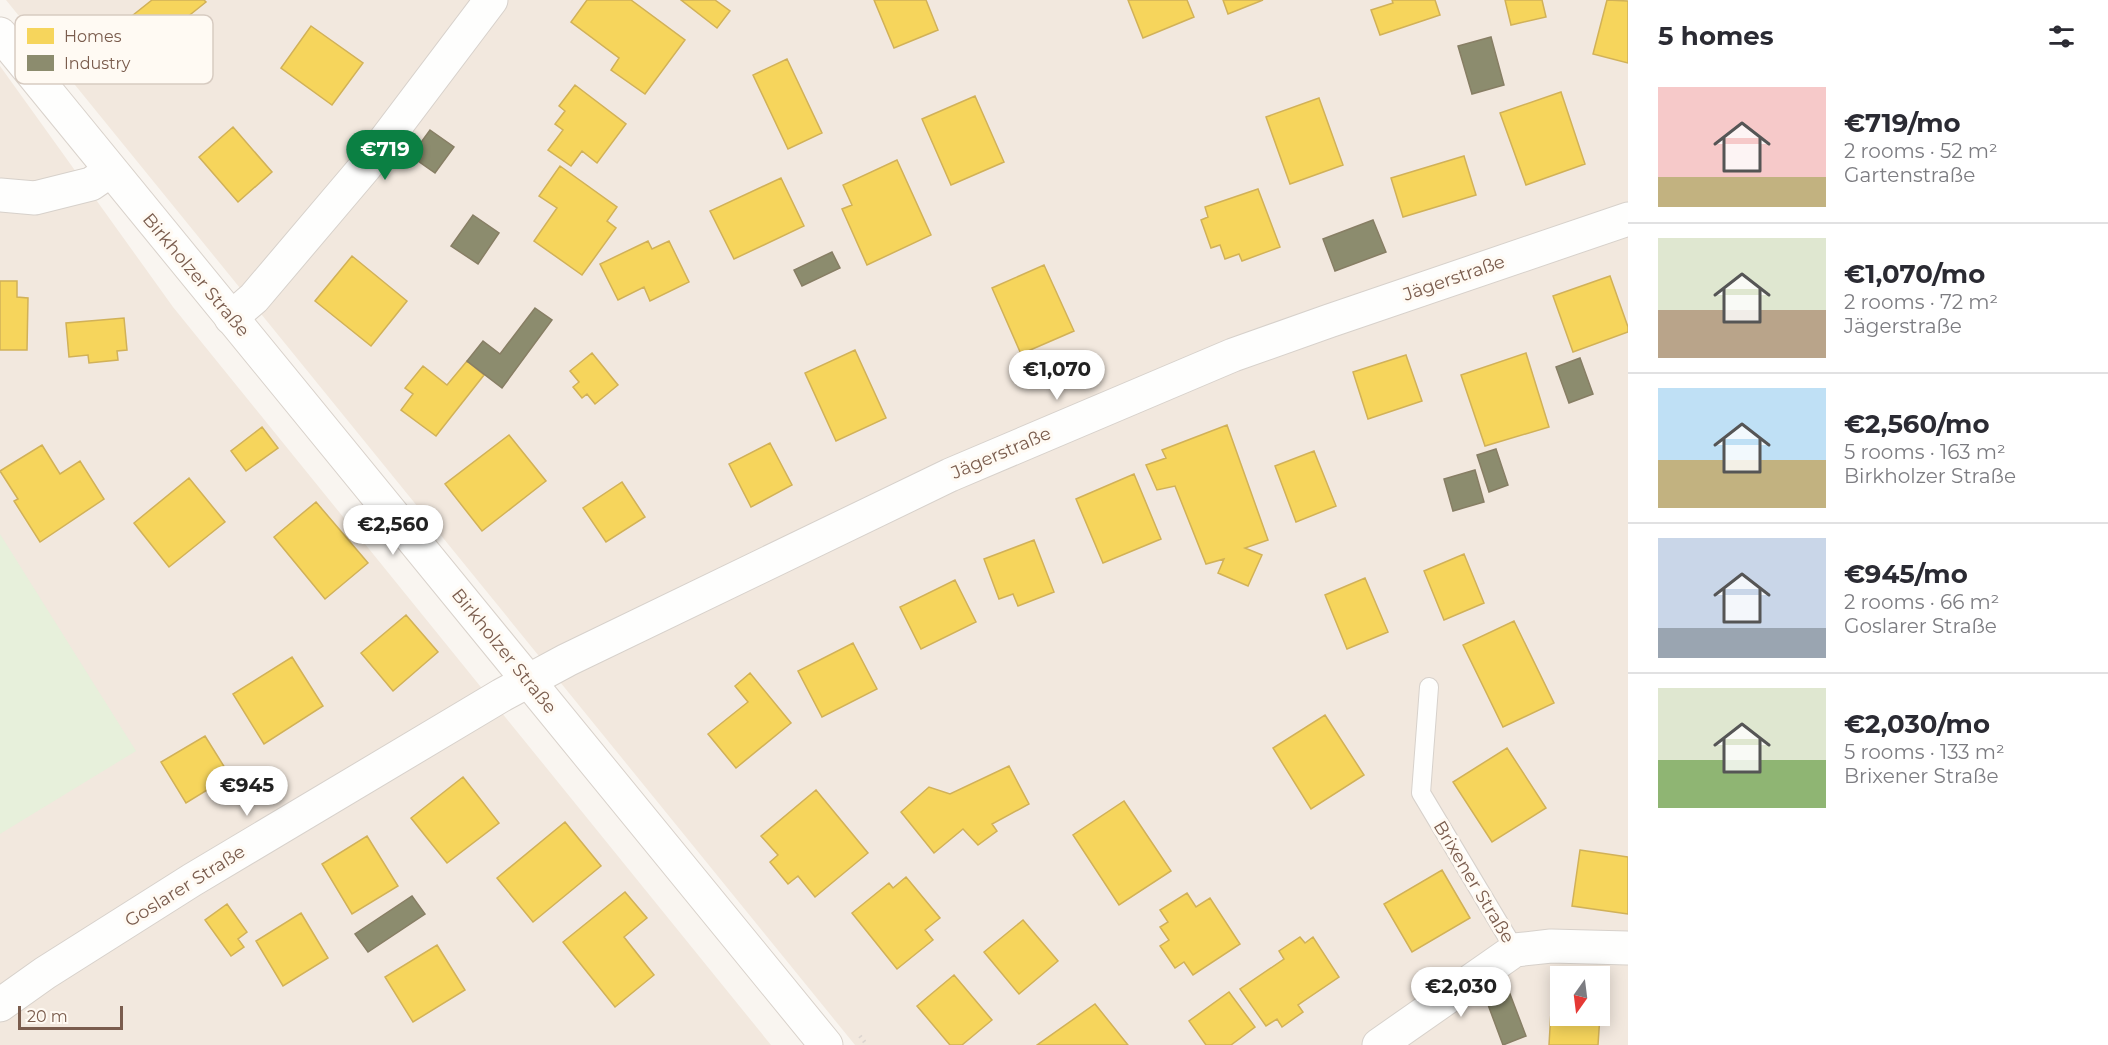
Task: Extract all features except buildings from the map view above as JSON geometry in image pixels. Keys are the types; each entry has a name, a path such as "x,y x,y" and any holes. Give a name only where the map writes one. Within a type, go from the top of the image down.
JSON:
{"street":[{"path":"231,318 254,298 365,166 491,0"},
{"name":"Birkholzer Straße","path":"0,34 15,53"},
{"name":"Birkholzer Straße","path":"40,84 826,1045"},
{"path":"0,195 35,198 91,184 110,171"},
{"name":"Jägerstraße","path":"527,681 950,475 1042,435 1233,355 1628,219"},
{"name":"Goslarer Straße","path":"0,1005 192,880 527,681"},
{"path":"1515,950 1551,946 1628,948"},
{"name":"Brixener Straße","path":"1379,1045 1515,950"}],"lane":[{"name":"Brixener Straße","path":"1430,687 1421,793 1515,950"}],"shaded area":[{"path":"6,0 1628,0 1628,1045 855,1045 74,84 213,84 213,15 18,15"},
{"path":"0,66 173,307 771,1045 0,1045"}],"green space":[{"path":"0,534 136,751 0,834"}]}
